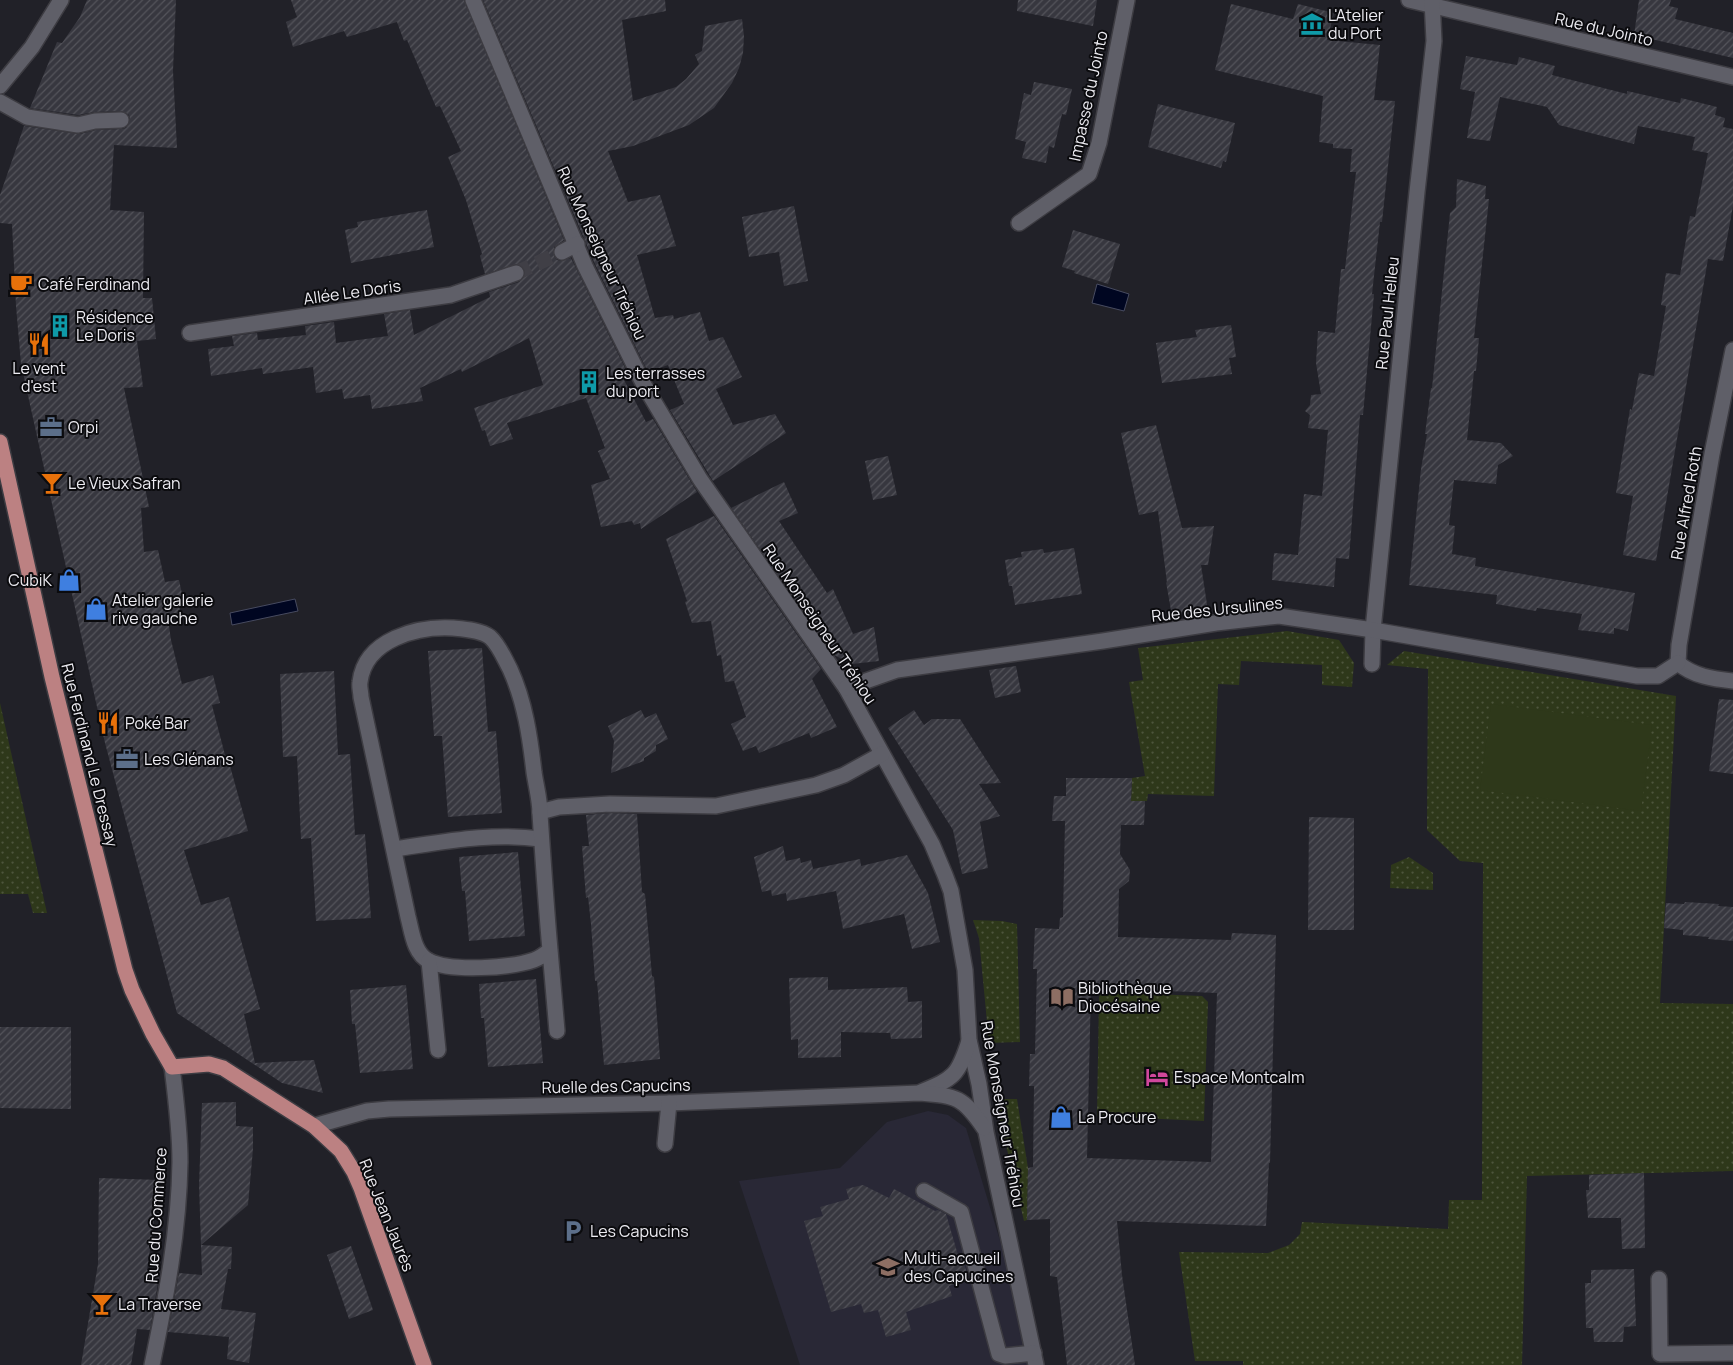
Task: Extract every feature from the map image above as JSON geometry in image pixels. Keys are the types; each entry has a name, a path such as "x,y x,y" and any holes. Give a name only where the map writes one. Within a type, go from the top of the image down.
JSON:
{"main road":[{"name":"Rue Ferdinand Le Dressay","path":"0,442 52,677 125,970 132,990 153,1034 172,1067"},
{"name":"Rue Jean Jaurès","path":"172,1067 209,1064 223,1068 314,1126 341,1151 358,1180 424,1365"}],"street":[{"path":"0,86 32,47 60,0"},
{"name":"Rue Monseigneur Tréhiou","path":"473,0 585,266 644,385 700,479 846,688 932,844 951,892 965,970 969,1040 977,1072 986,1132 1035,1359"},
{"name":"Impasse du Jointo","path":"1019,223 1089,174 1099,143 1127,0"},
{"name":"Rue du Jointo","path":"1409,0 1432,3 1733,77"},
{"name":"Rue Paul Helleu","path":"1372,664 1373,630 1404,309 1434,41 1432,3"},
{"path":"0,102 27,117 78,125 95,121 121,120"},
{"path":"562,252 577,244"},
{"name":"Allée Le Doris","path":"190,334 451,295 516,273"},
{"name":"Rue Alfred Roth","path":"1678,662 1682,625 1712,454 1733,350"},
{"name":"Rue des Ursulines","path":"846,688 897,670 1225,622 1279,616 1373,630 1638,676 1658,676 1678,662"},
{"path":"550,950 536,960 517,965 485,968 453,967 429,961 417,950 408,917 361,697 360,682 364,669 374,652 392,639 416,630 466,629 489,636 500,650 511,671 522,701 529,729 540,812 557,1031"},
{"path":"1678,662 1687,670 1712,679 1733,681"},
{"path":"540,812 559,807 610,804 716,806 816,785 844,775 882,754"},
{"path":"394,849 478,837 522,836 541,839"},
{"path":"429,961 438,1050"},
{"name":"Ruelle des Capucins","path":"920,1093 942,1083 956,1073 963,1060 969,1040"},
{"name":"Rue du Commerce","path":"152,1365 169,1286 176,1223 180,1163 179,1124 172,1067"},
{"name":"Ruelle des Capucins","path":"314,1126 367,1112 388,1109 669,1103 920,1093 947,1095 960,1100 971,1109 986,1132"},
{"path":"665,1144 669,1103"},
{"path":"924,1191 961,1212 999,1354 1035,1359"},
{"path":"1659,1279 1660,1354 1733,1353"}],"shaded area":[{"name":"Multi-accueil des Capucines","path":"928,1111 948,1115 966,1128 1034,1353 1032,1365 800,1365 739,1181 840,1168 887,1122"}],"green space":[{"path":"1287,631 1339,640 1354,663 1352,687 1322,685 1322,665 1241,661 1239,685 1218,684 1214,796 1148,794 1147,801 1131,801 1132,778 1145,776 1129,682 1143,680 1138,648"},
{"path":"1404,651 1676,696 1660,1003 1733,1004 1733,1171 1527,1176 1522,1365 1243,1365 1243,1361 1195,1361 1179,1252 1268,1253 1289,1245 1300,1234 1302,1222 1448,1229 1449,1200 1482,1200 1483,863 1460,861 1427,830 1428,669 1387,665"},
{"path":"0,703 47,913 33,913 28,894 0,894"},
{"path":"1491,704 1652,725 1641,811 1480,790"},
{"path":"1409,857 1433,873 1433,890 1390,888 1391,865"},
{"path":"973,920 1002,921 1017,924 1020,1042 989,1043 979,938"},
{"path":"1102,992 1202,996 1208,1002 1204,1121 1097,1116 1099,997"},
{"path":"995,1099 1017,1099 1028,1168 1027,1220 1024,1221"}],"water":[{"path":"1097,284 1129,294 1124,311 1092,303"},
{"path":"295,599 298,611 232,625 230,613"}],"building":[{"path":"87,0 176,0 173,71 177,148 114,145 110,210 144,212 143,298 152,298 156,339 137,341 143,387 124,388 149,507 141,508 144,552 158,550 165,582 179,580 184,603 179,605 181,616 168,619 182,684 213,675 220,703 212,705 248,831 184,850 201,905 229,897 260,1009 244,1014 255,1063 314,1060 323,1093 282,1083 177,1013 105,743 21,364 12,224 0,223 0,195 24,126 80,134 96,130 126,128 130,120 129,115 121,111 94,112 78,115 30,108 57,42 62,43 80,17"},
{"path":"291,0 464,0 564,240 554,247 554,256 557,260 561,261 571,258 630,378 624,380 646,422 653,419 697,492 641,529 640,523 634,525 632,521 601,527 591,485 610,479 598,451 605,448 586,398 507,423 513,439 490,446 485,430 482,431 474,408 543,385 529,338 462,372 461,369 420,388 423,401 372,409 370,395 344,399 342,389 316,393 313,367 263,374 262,368 211,376 208,349 234,346 232,336 257,333 258,340 306,335 305,326 334,322 336,343 388,336 384,314 410,310 414,335 490,297 489,292 519,282 525,275 523,266 517,264 485,274 480,256 482,254 466,200 448,157 461,151 440,106 436,107 407,40 404,41 397,22 347,37 344,31 293,47 286,22 297,17"},
{"path":"483,0 665,0 666,11 622,20 633,101 676,87 686,79 699,64 695,55 702,51 705,26 742,19 743,53 739,68 732,83 714,108 689,125 633,146 608,151 628,202 660,195 676,246 637,255 655,318 673,315 674,319 700,312 709,341 723,337 742,377 716,389 733,425 775,414 786,433 713,481 670,410 684,404 668,365 648,372 594,262"},
{"path":"1018,0 1097,0 1093,26 1017,11"},
{"path":"1639,0 1671,0 1669,6 1678,8 1675,19 1733,33 1733,58 1634,35"},
{"path":"1231,4 1293,19 1298,4 1334,13 1327,40 1380,45 1374,100 1395,101 1372,294 1374,294 1363,415 1360,415 1349,559 1336,558 1334,587 1272,580 1274,553 1298,555 1304,494 1322,496 1328,430 1308,428 1310,415 1305,411 1310,405 1311,395 1321,394 1316,363 1318,331 1335,333 1341,269 1345,269 1356,172 1350,172 1352,149 1333,148 1333,144 1319,142 1323,96 1215,70"},
{"path":"1466,56 1517,65 1519,57 1555,66 1552,75 1627,94 1627,91 1680,103 1681,98 1717,107 1715,115 1725,118 1723,127 1733,129 1733,206 1723,261 1708,259 1656,561 1623,555 1633,496 1616,493 1630,409 1632,410 1639,373 1654,376 1666,306 1661,305 1666,273 1680,275 1690,216 1695,217 1708,153 1692,150 1695,137 1638,126 1634,144 1559,125 1547,107 1500,97 1490,141 1467,138 1475,92 1460,89"},
{"path":"1034,82 1072,89 1066,115 1062,114 1054,148 1049,146 1046,163 1022,158 1026,142 1015,139 1024,93 1031,95"},
{"path":"1158,104 1235,123 1226,162 1223,161 1221,168 1148,147"},
{"path":"1457,179 1486,186 1485,199 1489,199 1474,338 1479,338 1476,371 1474,371 1467,440 1501,443 1513,456 1498,465 1496,484 1454,480 1449,525 1455,526 1452,554 1476,558 1475,566 1635,593 1628,631 1614,628 1614,634 1578,630 1582,614 1537,608 1536,611 1496,604 1497,595 1409,585 1450,213 1456,207"},
{"path":"794,206 808,281 784,286 779,252 749,257 742,217"},
{"path":"427,210 434,247 351,263 345,230 358,227 357,222"},
{"path":"1073,230 1120,244 1108,284 1062,267"},
{"path":"1231,325 1236,357 1229,358 1232,374 1162,383 1156,343 1197,337 1195,330"},
{"path":"1156,425 1182,528 1214,526 1208,565 1201,565 1208,611 1172,616 1158,511 1139,515 1121,433"},
{"path":"888,456 897,495 873,500 865,461"},
{"path":"784,482 798,513 779,521 827,593 833,589 853,634 874,627 879,661 852,664 834,655 731,508"},
{"path":"714,516 821,669 812,679 837,727 811,738 809,733 759,753 756,746 743,751 731,724 746,717 734,681 725,682 721,655 717,656 711,621 692,623 685,602 687,601 666,539"},
{"path":"1074,548 1082,594 1015,605 1012,586 1009,586 1005,560 1022,557 1021,552 1043,549 1044,553"},
{"path":"482,648 488,732 496,731 502,813 448,817 442,736 434,736 428,651"},
{"path":"1016,666 1021,692 995,698 989,670"},
{"path":"334,671 338,755 350,754 355,835 365,834 371,918 316,921 311,838 301,839 297,756 283,757 280,674"},
{"path":"1719,699 1733,700 1733,774 1709,771"},
{"path":"641,710 645,718 656,713 668,739 656,745 656,751 644,758 644,761 611,773 614,741 608,726"},
{"path":"914,710 924,725 932,719 960,719 1001,783 979,784 1000,816 980,822 988,868 962,874 953,830 888,728"},
{"path":"1066,778 1132,778 1131,801 1145,801 1144,825 1121,825 1120,854 1130,870 1129,881 1119,889 1118,937 1231,940 1232,933 1276,935 1270,1163 1266,1226 1117,1221 1122,1275 1135,1365 1067,1365 1057,1277 1050,1276 1050,1219 1027,1220 1028,1168 1033,1167 1034,1086 1029,1086 1030,1054 1035,1054 1037,969 1033,969 1035,928 1059,929 1060,918 1063,917 1065,821 1052,821 1054,796 1066,796","holes":["1091,988 1217,993 1211,1162 1087,1158"]},
{"path":"610,813 637,814 642,892 645,894 652,976 654,977 660,1059 604,1065 582,846 589,846 586,815"},
{"path":"1309,817 1354,818 1354,930 1308,930"},
{"path":"783,846 786,861 800,858 801,863 811,860 813,869 860,859 861,866 907,855 928,893 940,942 912,949 904,914 843,929 836,891 787,901 786,893 772,896 771,890 762,892 754,857"},
{"path":"518,852 525,936 469,941 465,891 462,891 459,857"},
{"path":"1685,902 1719,904 1718,906 1733,907 1733,941 1683,935 1683,930 1664,928 1666,903 1684,904"},
{"path":"828,977 828,990 907,987 908,1002 922,1001 922,1038 891,1039 890,1033 841,1032 841,1057 798,1058 798,1039 791,1040 789,978"},
{"path":"536,979 543,1063 488,1067 484,1018 481,1018 479,984"},
{"path":"406,985 413,1069 360,1073 355,1024 352,1024 350,990"},
{"path":"0,1027 71,1027 71,1109 0,1108"},
{"path":"236,1102 236,1126 253,1127 248,1205 201,1245 199,1185 202,1103"},
{"path":"1644,1173 1645,1248 1622,1249 1621,1218 1588,1218 1586,1190 1589,1190 1589,1175"},
{"path":"99,1178 160,1180 147,1270 160,1271 150,1330 137,1329 131,1365 81,1365 98,1264"},
{"path":"863,1185 889,1198 894,1189 935,1211 938,1210 946,1214 958,1255 961,1254 969,1280 949,1286 952,1296 906,1312 911,1330 886,1337 878,1310 864,1313 861,1304 831,1312 804,1221 823,1216 820,1207 849,1199 846,1189"},
{"path":"201,1245 232,1247 231,1269 228,1269 221,1309 256,1313 249,1363 227,1359 229,1337 168,1332 179,1273 202,1275"},
{"path":"351,1246 373,1310 349,1319 327,1255"},
{"path":"1634,1269 1636,1326 1624,1327 1623,1342 1594,1342 1593,1328 1586,1328 1585,1283 1591,1283 1591,1270"}],"tunnel":[{"path":"516,273 562,252"}],"place":[{"name":"L'Atelier du Port","path":"1312,24"},
{"name":"Café Ferdinand","path":"21,284"},
{"name":"Résidence Le Doris","path":"60,326"},
{"name":"Le vent d'est","path":"39,344"},
{"name":"Les terrasses du port","path":"589,382"},
{"name":"Orpi","path":"51,427"},
{"name":"Le Vieux Safran","path":"52,483"},
{"name":"CubiK","path":"69,580"},
{"name":"Atelier galerie rive gauche","path":"96,609"},
{"name":"Poké Bar","path":"108,723"},
{"name":"Les Glénans","path":"127,759"},
{"name":"Bibliothèque Diocésaine","path":"1062,997"},
{"name":"Espace Montcalm","path":"1157,1077"},
{"name":"La Procure","path":"1061,1117"},
{"name":"Les Capucins","path":"573,1231"},
{"name":"Multi-accueil des Capucines","path":"888,1267"},
{"name":"La Traverse","path":"102,1304"}]}
